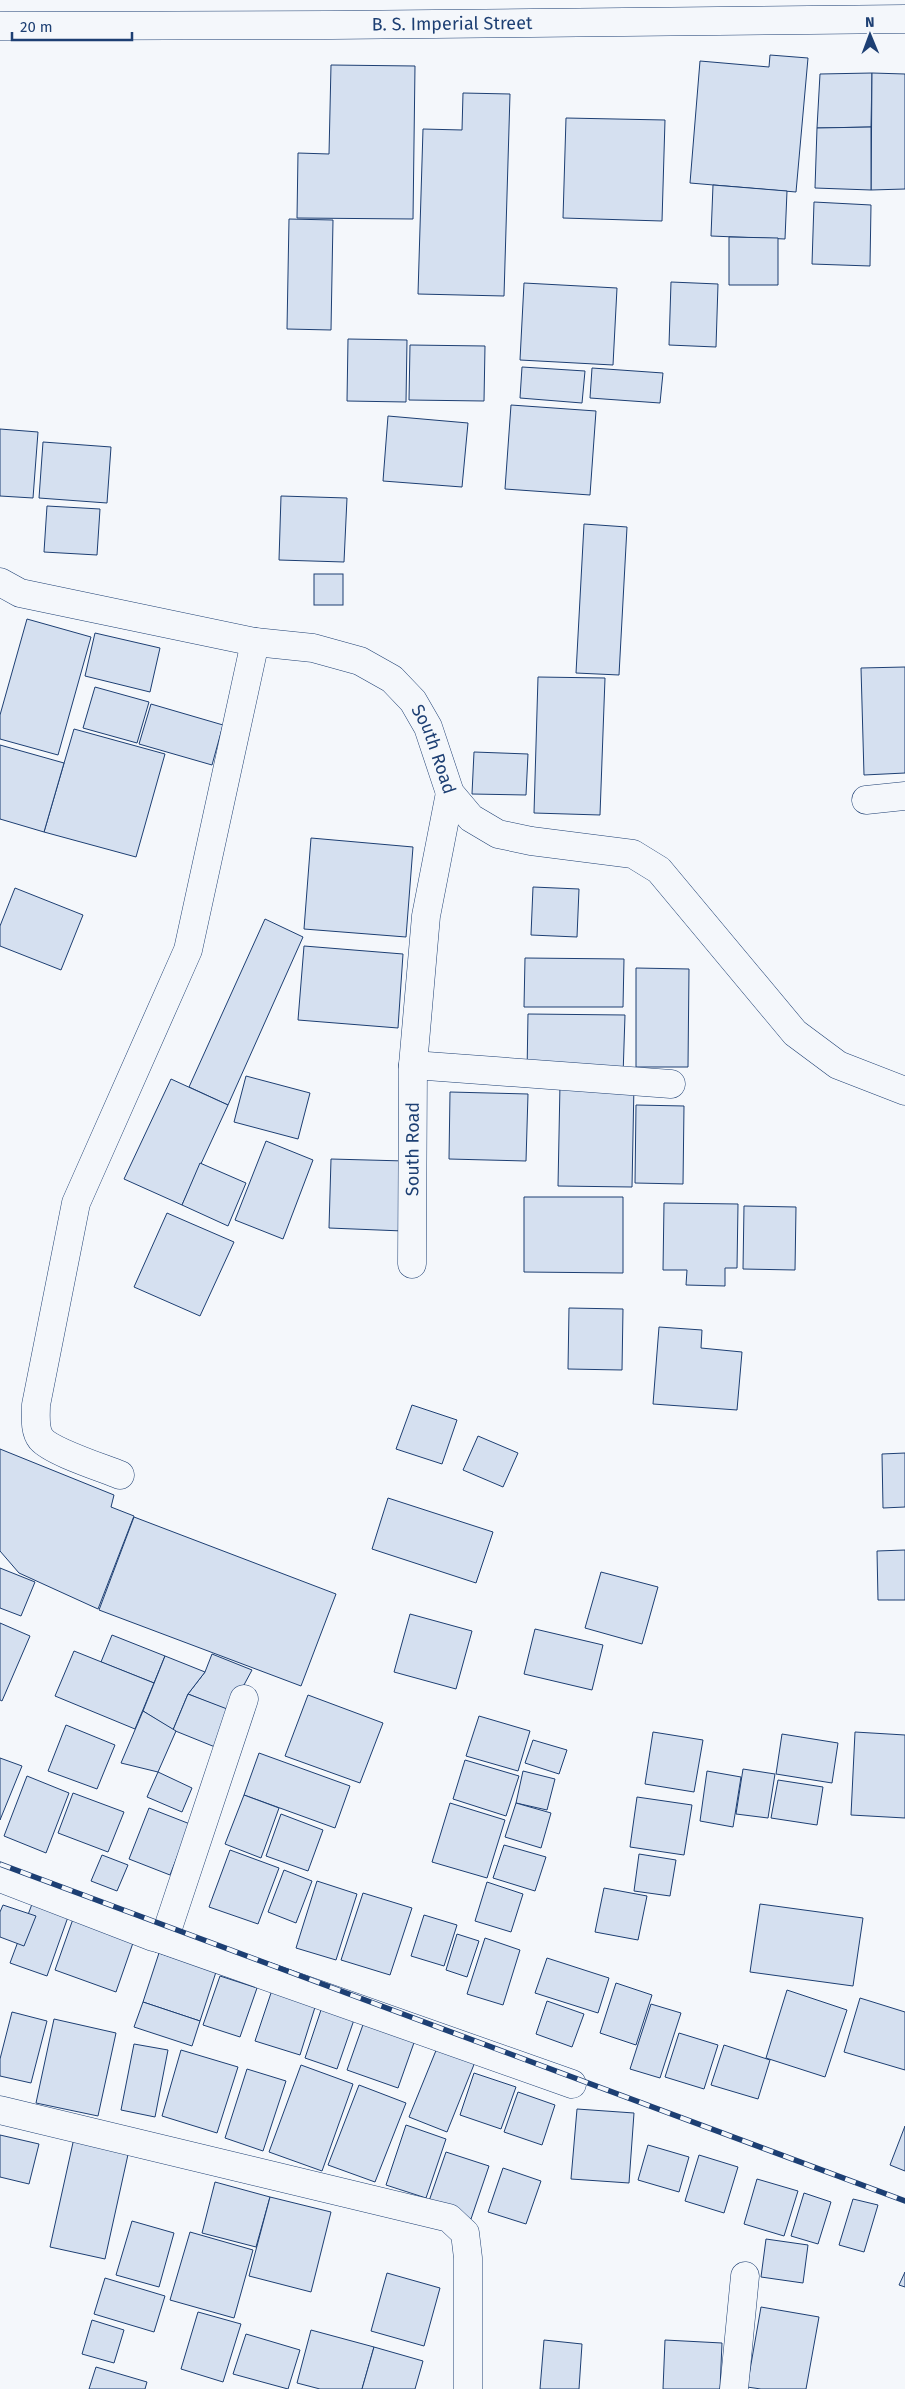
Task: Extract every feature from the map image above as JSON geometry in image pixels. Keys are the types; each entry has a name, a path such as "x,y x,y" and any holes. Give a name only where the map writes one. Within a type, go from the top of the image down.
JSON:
{"street":[{"name":"B. S. Imperial Street","path":"0,26 332,25 905,19"},
{"name":"South Road","path":"0,582 20,593 172,627 255,642 313,648 360,661 392,679 413,701 428,727 450,793 426,916 413,1065 412,1264"},
{"path":"120,1475 60,1451 42,1439 36,1423 36,1405 76,1203 188,950 255,642"},
{"path":"450,793 471,818 498,834 633,854 660,870 795,1033 838,1065 905,1091"},
{"path":"866,800 905,796"},
{"path":"413,1065 671,1084"},
{"path":"161,1939 165,1936 169,1926 244,1699"},
{"path":"0,1878 161,1939 572,2084"},
{"path":"0,2110 449,2218 465,2233 468,2258 468,2389"},
{"path":"734,2389 745,2276"}],"building":[{"path":"770,55 808,58 796,192 690,183 700,61 769,67"},
{"path":"331,65 415,66 413,219 297,218 298,153 329,154"},
{"path":"872,73 871,127 817,128 820,74"},
{"path":"872,73 905,74 905,189 871,190"},
{"path":"463,93 510,94 504,296 418,294 423,129 462,130"},
{"path":"566,118 665,120 662,221 563,218"},
{"path":"871,127 871,190 815,188 817,128"},
{"path":"713,185 787,191 785,239 711,236"},
{"path":"814,202 871,205 870,266 812,264"},
{"path":"289,219 333,220 331,330 287,329"},
{"path":"729,237 778,238 778,285 729,285"},
{"path":"671,282 718,284 716,347 669,345"},
{"path":"524,283 617,288 613,365 520,360"},
{"path":"348,339 407,340 406,402 347,401"},
{"path":"410,345 485,346 484,401 409,400"},
{"path":"522,367 585,371 582,403 520,398"},
{"path":"592,368 663,373 660,403 590,398"},
{"path":"511,405 596,411 590,495 505,489"},
{"path":"388,416 468,423 462,487 383,481"},
{"path":"0,429 38,432 33,498 0,496"},
{"path":"43,442 111,447 107,503 39,498"},
{"path":"281,496 347,498 344,562 279,560"},
{"path":"47,506 100,509 97,555 44,552"},
{"path":"584,524 627,527 619,675 576,673"},
{"path":"314,574 343,574 343,605 314,605"},
{"path":"27,619 91,637 58,755 0,739 0,715"},
{"path":"95,633 160,648 150,692 85,676"},
{"path":"905,667 905,773 864,775 861,668"},
{"path":"538,677 605,678 600,815 534,813"},
{"path":"95,687 149,702 137,743 83,728"},
{"path":"151,704 223,725 212,765 139,744"},
{"path":"74,729 165,754 136,857 44,832"},
{"path":"0,745 64,763 44,832 0,819"},
{"path":"474,752 528,754 526,795 472,794"},
{"path":"311,838 413,847 406,937 304,929"},
{"path":"533,887 579,889 577,937 531,935"},
{"path":"15,888 83,915 61,970 0,946 0,926"},
{"path":"265,919 303,937 228,1105 189,1087"},
{"path":"304,946 403,954 398,1028 298,1020"},
{"path":"525,958 624,959 623,1007 524,1007"},
{"path":"636,968 689,969 688,1067 636,1067"},
{"path":"528,1014 625,1015 623,1076 527,1074"},
{"path":"246,1076 310,1093 298,1139 234,1122"},
{"path":"171,1079 228,1105 182,1205 124,1179"},
{"path":"560,1084 634,1084 632,1187 558,1186"},
{"path":"450,1092 528,1094 526,1161 449,1159"},
{"path":"636,1105 684,1106 683,1184 635,1183"},
{"path":"266,1141 313,1160 283,1239 235,1220"},
{"path":"331,1159 405,1161 403,1231 329,1228"},
{"path":"200,1163 246,1183 228,1226 182,1205"},
{"path":"524,1197 623,1197 623,1273 524,1272"},
{"path":"664,1203 738,1204 737,1268 725,1268 725,1286 686,1285 687,1270 663,1270"},
{"path":"744,1206 796,1207 795,1270 743,1269"},
{"path":"167,1213 234,1242 200,1316 134,1287"},
{"path":"569,1308 623,1309 622,1370 568,1369"},
{"path":"659,1327 702,1330 701,1348 742,1352 737,1410 653,1404"},
{"path":"412,1405 457,1420 442,1464 396,1449"},
{"path":"478,1436 518,1453 503,1487 463,1470"},
{"path":"0,1449 114,1495 111,1507 134,1516 98,1609 19,1573 0,1551"},
{"path":"905,1453 905,1507 883,1508 882,1454"},
{"path":"388,1498 493,1532 476,1583 372,1549"},
{"path":"134,1517 336,1594 301,1686 99,1610"},
{"path":"905,1550 905,1600 878,1600 877,1551"},
{"path":"0,1568 35,1582 21,1616 0,1608"},
{"path":"601,1572 658,1587 642,1644 585,1628"},
{"path":"410,1614 472,1631 456,1689 394,1672"},
{"path":"0,1623 30,1636 2,1701 0,1700"},
{"path":"535,1629 603,1645 592,1690 524,1674"},
{"path":"112,1635 165,1656 154,1683 101,1662"},
{"path":"74,1651 154,1683 135,1729 55,1696"},
{"path":"212,1654 252,1670 230,1711 188,1694 205,1672"},
{"path":"165,1656 205,1672 188,1694 173,1730 143,1711"},
{"path":"188,1694 235,1712 220,1749 173,1730"},
{"path":"308,1695 383,1723 360,1783 285,1756"},
{"path":"143,1711 176,1731 158,1772 121,1763"},
{"path":"479,1716 530,1731 518,1771 466,1756"},
{"path":"66,1725 115,1745 97,1789 48,1771"},
{"path":"653,1732 703,1740 694,1792 645,1784"},
{"path":"855,1732 905,1735 905,1818 851,1815"},
{"path":"782,1734 838,1743 832,1783 776,1774"},
{"path":"533,1740 567,1750 559,1774 525,1763"},
{"path":"259,1753 350,1786 335,1828 244,1795"},
{"path":"0,1758 22,1766 0,1820"},
{"path":"465,1760 519,1776 506,1816 453,1799"},
{"path":"743,1769 775,1774 768,1818 736,1814"},
{"path":"523,1771 555,1779 547,1810 516,1803"},
{"path":"707,1771 741,1777 733,1827 700,1821"},
{"path":"158,1772 192,1788 182,1812 147,1797"},
{"path":"27,1776 69,1793 46,1853 4,1836"},
{"path":"778,1780 823,1787 817,1825 771,1818"},
{"path":"73,1793 124,1812 108,1852 58,1833"},
{"path":"244,1795 279,1808 261,1858 225,1844"},
{"path":"637,1797 692,1805 684,1855 630,1847"},
{"path":"450,1803 505,1820 487,1878 432,1862"},
{"path":"516,1803 551,1813 541,1848 505,1837"},
{"path":"149,1808 190,1824 170,1875 129,1859"},
{"path":"281,1814 323,1830 308,1871 266,1856"},
{"path":"504,1845 546,1857 535,1891 493,1878"},
{"path":"230,1850 279,1868 258,1924 209,1907"},
{"path":"639,1854 676,1860 670,1896 634,1891"},
{"path":"102,1855 128,1865 117,1891 91,1881"},
{"path":"284,1870 312,1881 296,1923 268,1912"},
{"path":"317,1881 357,1894 336,1960 296,1948"},
{"path":"487,1882 523,1894 511,1932 475,1921"},
{"path":"604,1888 647,1896 638,1940 595,1932"},
{"path":"363,1893 412,1908 390,1975 341,1960"},
{"path":"32,1904 68,1917 47,1976 10,1963"},
{"path":"760,1904 863,1918 853,1986 750,1972"},
{"path":"3,1905 36,1916 24,1946 0,1937 0,1912"},
{"path":"424,1915 457,1925 444,1966 411,1956"},
{"path":"73,1919 134,1940 116,1992 55,1970"},
{"path":"457,1934 479,1941 467,1977 446,1970"},
{"path":"485,1938 520,1950 503,2005 467,1994"},
{"path":"159,1953 216,1972 200,2021 143,2002"},
{"path":"547,1958 609,1978 598,2013 535,1993"},
{"path":"220,1976 257,1988 240,2037 203,2025"},
{"path":"616,1983 652,1995 636,2045 600,2033"},
{"path":"273,1987 317,2001 300,2055 255,2041"},
{"path":"787,1990 847,2010 825,2077 766,2058"},
{"path":"860,1998 905,2012 905,2070 844,2052"},
{"path":"547,2001 584,2014 572,2047 536,2034"},
{"path":"143,2002 200,2021 192,2046 134,2027"},
{"path":"323,2004 356,2014 337,2069 305,2058"},
{"path":"651,2004 681,2013 660,2078 630,2069"},
{"path":"12,2012 47,2021 31,2083 0,2076 0,2059"},
{"path":"54,2019 116,2033 98,2116 36,2103"},
{"path":"365,2019 416,2037 398,2088 347,2070"},
{"path":"679,2033 718,2045 704,2089 665,2077"},
{"path":"134,2044 168,2050 155,2117 121,2110"},
{"path":"724,2045 770,2060 758,2099 711,2085"},
{"path":"437,2048 475,2062 447,2132 409,2117"},
{"path":"181,2050 238,2067 217,2133 162,2116"},
{"path":"301,2065 353,2084 322,2171 269,2152"},
{"path":"247,2069 286,2081 263,2151 225,2138"},
{"path":"474,2073 516,2087 501,2129 460,2115"},
{"path":"359,2085 406,2103 375,2182 328,2165"},
{"path":"518,2092 555,2105 542,2145 504,2132"},
{"path":"577,2109 634,2113 629,2183 571,2179"},
{"path":"406,2125 446,2139 426,2198 386,2185"},
{"path":"905,2126 905,2171 890,2165"},
{"path":"0,2135 39,2144 29,2184 0,2177"},
{"path":"74,2138 129,2150 105,2259 50,2247"},
{"path":"648,2145 689,2157 679,2192 638,2180"},
{"path":"446,2152 489,2166 471,2219 428,2204"},
{"path":"699,2155 738,2167 724,2213 685,2201"},
{"path":"503,2168 541,2181 526,2224 488,2212"},
{"path":"757,2179 798,2191 784,2236 744,2224"},
{"path":"215,2182 270,2197 256,2247 202,2233"},
{"path":"804,2193 831,2202 818,2244 791,2236"},
{"path":"270,2197 331,2212 311,2292 249,2276"},
{"path":"853,2199 878,2205 864,2252 839,2245"},
{"path":"132,2221 174,2233 159,2287 116,2275"},
{"path":"190,2232 253,2250 234,2318 170,2300"},
{"path":"766,2239 808,2245 803,2283 761,2277"},
{"path":"905,2272 905,2287 899,2285"},
{"path":"387,2273 440,2288 424,2346 371,2331"},
{"path":"105,2278 165,2296 154,2332 94,2314"},
{"path":"761,2307 819,2317 806,2389 761,2389 747,2387"},
{"path":"198,2312 241,2324 223,2382 181,2369"},
{"path":"92,2320 124,2330 114,2363 82,2354"},
{"path":"311,2330 374,2347 362,2389 320,2389 297,2383"},
{"path":"246,2334 300,2350 288,2389 233,2374"},
{"path":"544,2340 582,2344 579,2389 540,2389"},
{"path":"665,2340 722,2343 720,2389 663,2389"},
{"path":"374,2347 423,2361 415,2389 362,2389"},
{"path":"96,2367 147,2382 145,2389 89,2389"}],"railway":[{"path":"0,1864 905,2201"}]}
